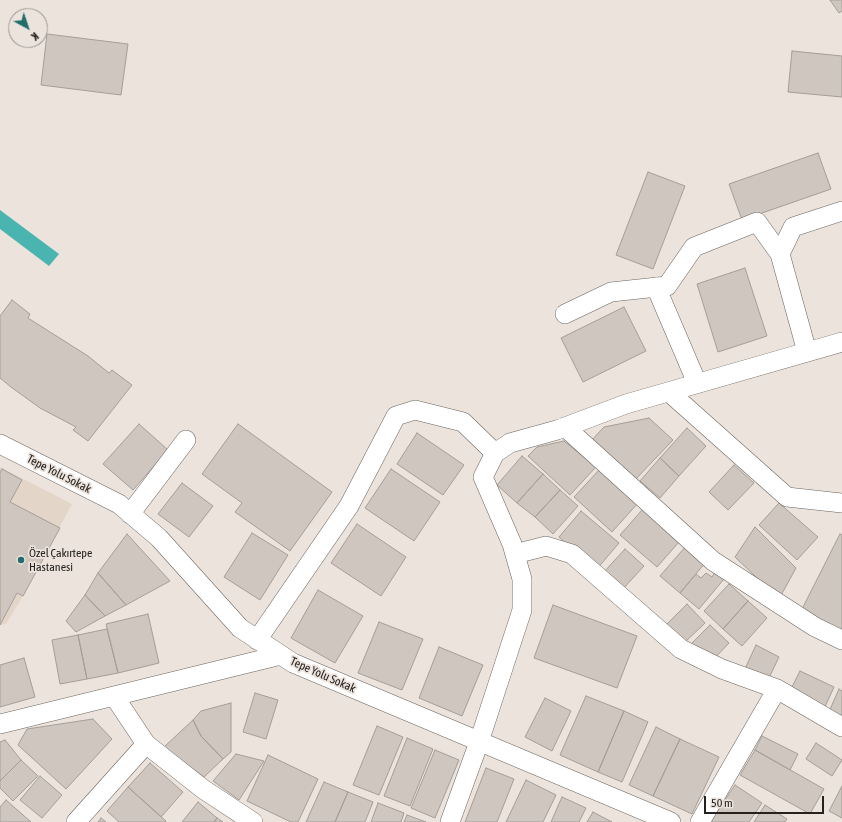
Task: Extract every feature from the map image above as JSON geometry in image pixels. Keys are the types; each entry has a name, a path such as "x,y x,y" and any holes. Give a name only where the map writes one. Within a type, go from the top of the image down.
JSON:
{"street":[{"path":"780,254 793,227 842,211"},
{"path":"565,314 611,292 661,286 694,247 757,222 780,254 808,352"},
{"path":"661,286 702,382"},
{"path":"450,822 479,742 522,610 522,579 515,554 483,477 495,453 510,443 565,427 626,404 842,342"},
{"path":"669,392 787,497 842,503"},
{"path":"257,640 350,506 396,416 415,410 463,422 495,453"},
{"path":"565,427 713,560 815,627 842,640"},
{"path":"130,514 186,440"},
{"name":"Tepe Yolu Sokak","path":"0,444 119,504 159,538 240,628 293,663 671,822"},
{"path":"515,554 546,546 572,554 681,648 722,669 776,689 842,727"},
{"path":"0,724 281,656"},
{"path":"700,822 776,689"},
{"path":"114,696 146,744 203,788 253,822"},
{"path":"76,822 146,744"}],"shaded area":[{"name":"Özel Çakırtepe Hastanesi","path":"0,467 72,504 23,596 6,624 0,625"}],"water":[{"path":"0,210 59,254 49,266 0,229"}],"building":[{"path":"830,0 842,0 842,11 839,13"},
{"path":"48,34 128,44 121,95 41,85 45,48 48,48"},
{"path":"792,51 842,56 842,97 788,92"},
{"path":"818,153 831,189 742,220 729,184"},
{"path":"648,172 685,186 653,269 616,255"},
{"path":"745,268 767,336 718,352 697,284"},
{"path":"12,300 30,314 28,318 88,356 109,373 112,370 132,385 88,441 73,430 76,427 40,408 0,378 0,316"},
{"path":"624,307 646,351 583,382 561,338"},
{"path":"649,418 673,440 634,481 591,441 604,427"},
{"path":"139,424 168,450 133,490 103,464"},
{"path":"238,424 332,492 290,551 235,512 242,503 202,474"},
{"path":"687,428 706,446 679,476 660,458"},
{"path":"417,433 464,465 443,495 397,464"},
{"path":"564,441 596,467 570,495 528,456 537,447"},
{"path":"522,456 543,474 517,503 497,485"},
{"path":"660,458 679,476 660,498 640,481"},
{"path":"734,465 754,483 728,510 709,492"},
{"name":"Özel Çakırtepe Hastanesi","path":"2,469 22,480 10,502 60,528 23,596 17,593 0,625 0,473"},
{"path":"391,469 440,502 414,541 365,508"},
{"path":"600,469 638,503 612,532 574,497"},
{"path":"543,474 560,490 535,517 517,503"},
{"path":"182,483 213,506 189,537 158,514"},
{"path":"560,490 578,506 553,534 535,517"},
{"path":"779,503 818,537 797,560 759,525"},
{"path":"643,509 679,542 657,567 620,535"},
{"path":"581,511 619,543 596,570 559,537"},
{"path":"357,524 406,557 381,596 331,563"},
{"path":"755,527 796,568 779,599 735,557"},
{"path":"252,533 288,555 260,600 224,577"},
{"path":"127,534 170,581 126,605 98,573"},
{"path":"840,534 842,535 842,631 801,611"},
{"path":"686,546 705,563 680,593 660,576"},
{"path":"625,549 644,566 621,591 602,574"},
{"path":"715,572 724,579 699,609 680,593 696,574 701,578 706,573 712,577"},
{"path":"98,573 126,605 105,616 85,595"},
{"path":"729,584 748,601 723,629 704,611"},
{"path":"318,590 363,616 335,663 291,638"},
{"path":"85,595 105,616 76,632 66,621"},
{"path":"748,601 767,618 742,646 723,629"},
{"path":"687,604 705,623 684,643 666,625"},
{"path":"553,605 637,636 617,688 534,658"},
{"path":"148,614 159,663 118,673 106,624"},
{"path":"379,622 423,639 402,690 358,673"},
{"path":"710,625 729,643 710,663 691,644"},
{"path":"107,629 118,673 87,679 78,635"},
{"path":"78,635 87,679 60,684 52,640"},
{"path":"756,645 779,657 767,682 744,671"},
{"path":"439,647 483,665 462,716 419,698"},
{"path":"24,658 35,697 0,707 0,665"},
{"path":"800,671 834,687 824,709 789,693"},
{"path":"839,689 842,691 842,720 828,714"},
{"path":"255,693 278,700 266,739 243,732"},
{"path":"586,696 624,711 598,772 560,755"},
{"path":"545,698 571,711 552,751 525,737"},
{"path":"231,703 231,752 223,759 201,736 193,720 201,711"},
{"path":"624,711 648,722 622,782 598,772"},
{"path":"93,719 112,739 66,789 18,745 27,729"},
{"path":"193,720 201,736 223,759 204,777 164,747"},
{"path":"377,726 403,737 379,795 353,785"},
{"path":"656,727 680,739 653,796 629,785"},
{"path":"762,736 798,754 790,770 755,750"},
{"path":"407,738 433,749 410,806 384,796"},
{"path":"680,739 719,757 692,814 653,796"},
{"path":"5,740 21,760 0,781 0,742"},
{"path":"816,743 842,760 832,776 806,759"},
{"path":"435,750 459,760 435,818 411,808"},
{"path":"755,750 824,789 810,814 740,775"},
{"path":"236,754 264,761 239,800 213,781"},
{"path":"268,755 318,779 298,822 291,822 247,801"},
{"path":"21,760 38,776 13,801 0,788 0,781"},
{"path":"150,763 183,792 161,817 128,787"},
{"path":"486,768 514,779 497,822 465,822"},
{"path":"40,776 62,795 42,818 20,800"},
{"path":"526,780 556,795 543,822 506,822"},
{"path":"324,782 348,792 335,822 306,822"},
{"path":"735,785 762,803 749,822 710,822"},
{"path":"842,786 842,818 829,811"},
{"path":"128,787 166,821 119,822 107,811"},
{"path":"348,792 373,802 365,822 335,822"},
{"path":"562,797 586,808 579,822 551,822"},
{"path":"6,800 31,822 0,822 0,807"},
{"path":"198,802 217,818 214,822 182,822"},
{"path":"378,803 404,813 401,822 371,822"},
{"path":"765,805 787,819 785,822 754,822"},
{"path":"593,812 612,822 587,822"},
{"path":"407,815 426,822 404,822"},
{"path":"101,818 106,822 98,822"},
{"path":"217,818 223,822 214,822"}],"place":[{"name":"Özel Çakırtepe Hastanesi","path":"21,560"}]}
